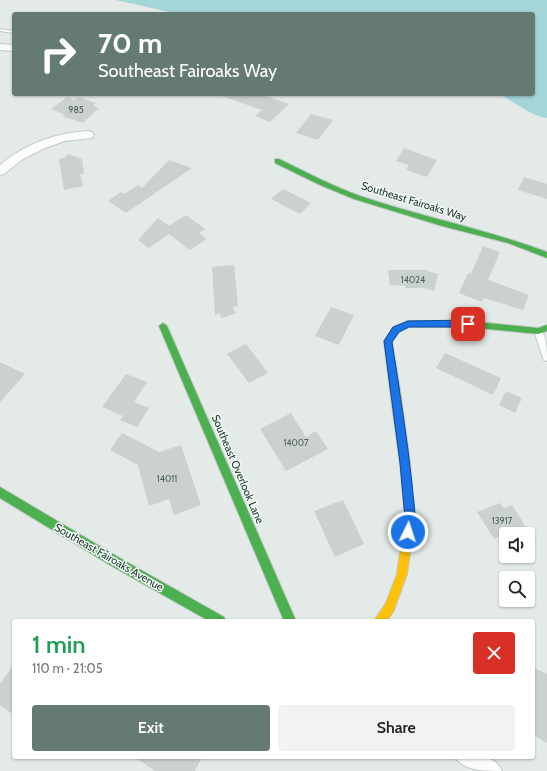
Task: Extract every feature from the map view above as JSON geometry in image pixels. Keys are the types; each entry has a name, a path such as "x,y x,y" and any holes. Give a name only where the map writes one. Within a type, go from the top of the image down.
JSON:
{"street":[{"path":"0,47 12,48"},
{"path":"0,171 11,161 47,142 76,135 88,135"},
{"name":"Southeast Fairoaks Way","path":"277,161 329,186 390,208 466,230 506,239 534,248 547,255"},
{"path":"381,619 390,606 402,574 410,518 405,463 388,341 396,330 408,324 468,324 543,330"},
{"name":"Southeast Overlook Lane","path":"163,326 289,619"},
{"name":"Southeast Fairoaks Avenue","path":"0,492 114,561 216,619"},
{"path":"470,759 491,771"}],"lane":[{"path":"0,30 12,32"},
{"path":"543,330 547,358"}],"water":[{"path":"116,0 547,0 547,118 541,117 502,96 535,96 535,12 169,12"}],"building":[{"path":"222,96 266,96 289,104 270,122 255,116 262,110"},
{"path":"67,97 74,100 78,97 96,103 93,106 99,108 83,123 62,116 64,114 51,109"},
{"path":"311,114 333,120 318,140 296,133"},
{"path":"404,148 437,160 427,177 406,170 409,165 396,161"},
{"path":"68,154 82,159 84,174 80,174 83,186 64,190 59,159 64,158"},
{"path":"169,160 192,168 126,213 108,201 121,192 124,194 138,185 142,188"},
{"path":"524,177 547,184 547,199 518,190"},
{"path":"283,189 311,203 300,214 271,199"},
{"path":"186,215 205,229 199,233 207,239 190,250 169,234 149,248 138,240 158,218 169,226"},
{"path":"483,246 500,252 488,280 529,295 523,310 484,298 482,302 459,293 468,273 471,274"},
{"path":"234,265 238,306 232,307 236,313 222,318 219,313 215,315 212,267"},
{"path":"388,270 427,270 438,274 434,291 424,288 405,288 406,286 390,285"},
{"path":"331,307 354,315 339,345 315,336"},
{"path":"246,344 268,373 249,383 227,354"},
{"path":"445,353 501,378 493,395 436,368"},
{"path":"0,362 25,374 0,402"},
{"path":"126,374 147,382 134,402 149,408 137,427 120,420 123,416 102,407"},
{"path":"506,391 522,398 515,413 499,405"},
{"path":"291,413 306,437 316,431 328,449 286,471 260,429"},
{"path":"122,433 159,452 181,445 201,505 174,515 169,499 149,506 138,465 110,450"},
{"path":"343,500 364,544 335,557 314,511"},
{"path":"500,503 504,508 512,505 526,527 499,527 499,537 494,539 477,512"},
{"path":"12,667 12,714 0,705 0,684"},
{"path":"535,668 547,674 547,743 535,736"},
{"path":"137,759 201,759 195,771 155,771"}],"traffic: fast":[{"path":"277,161 322,183 357,197 445,224 510,241 547,255"},
{"path":"395,390 388,341 396,330 408,324 468,324 538,331 547,328"},
{"path":"163,326 289,619"},
{"path":"0,492 114,561 216,619"}],"traffic: slow":[{"path":"381,619 390,606 402,574 410,518 405,463 395,390"}],"route":[{"path":"408,532 410,518 405,463 388,341 396,330 408,324 468,324"}]}
